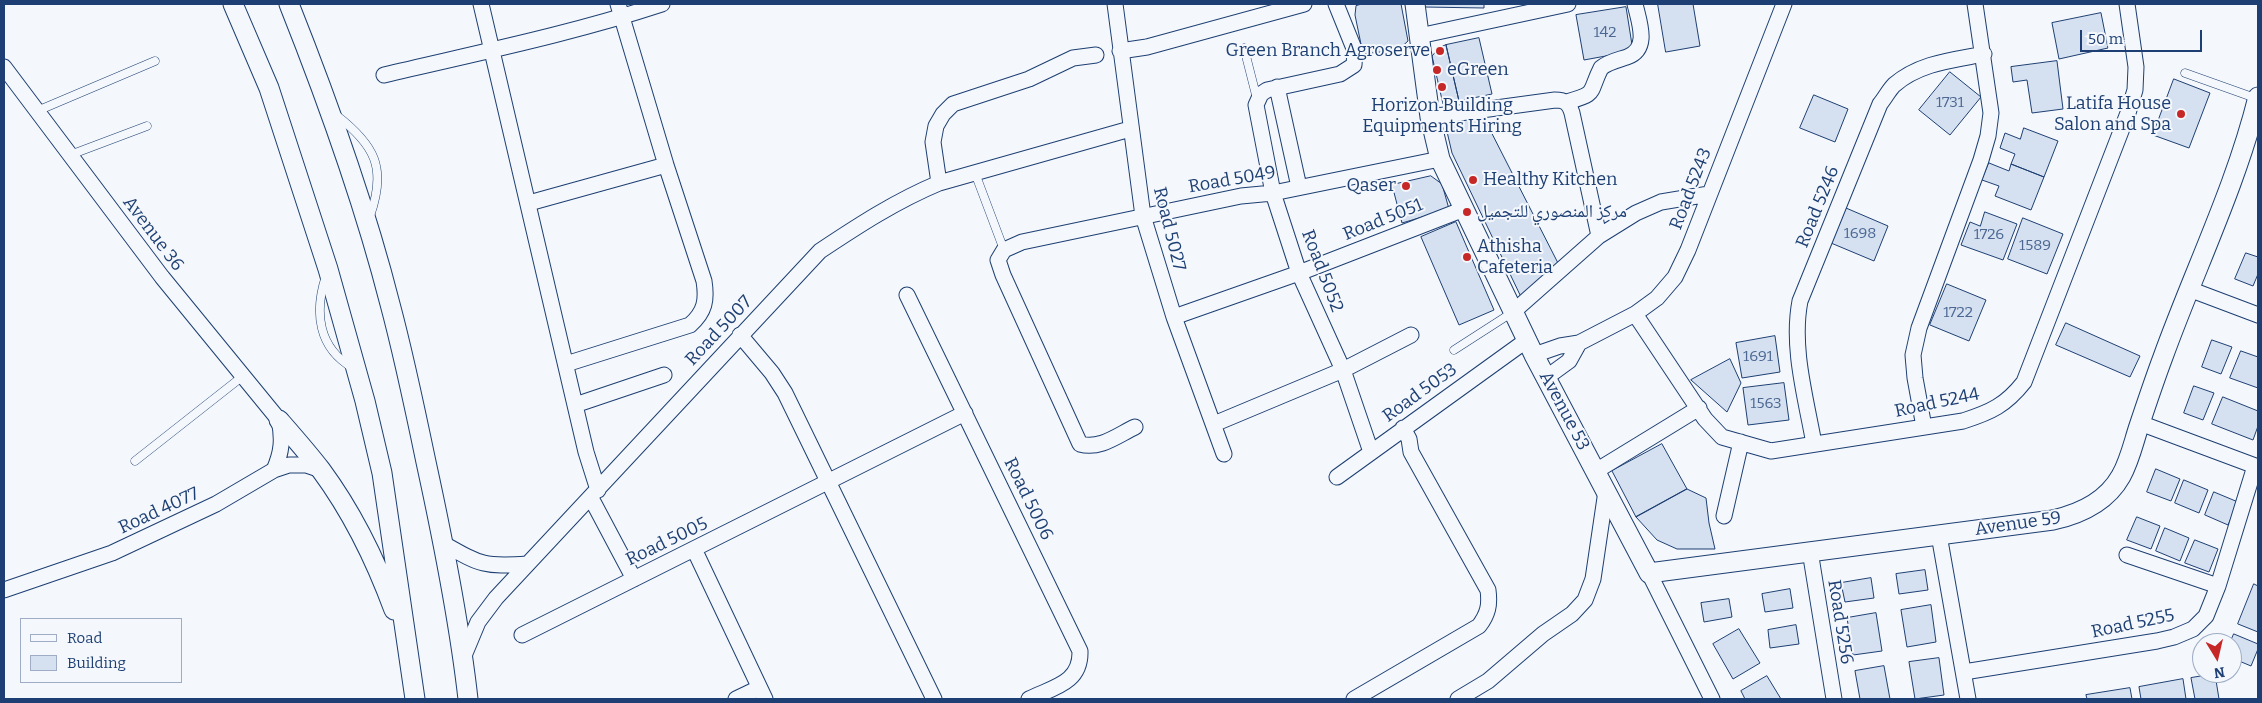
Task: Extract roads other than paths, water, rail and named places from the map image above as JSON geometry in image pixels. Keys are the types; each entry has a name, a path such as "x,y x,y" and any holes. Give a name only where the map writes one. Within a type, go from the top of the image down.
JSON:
{"street":[{"path":"233,4 269,88 328,269 357,371 382,473 415,699"},
{"path":"289,4 330,111 367,223 390,303 408,376 444,544 468,699"},
{"path":"481,4 529,203 594,494 634,579"},
{"path":"384,75 492,51 619,11 662,4"},
{"name":"Road 5027","path":"1115,4 1143,216 1174,317 1224,454"},
{"path":"1120,51 1147,47 1304,4"},
{"path":"1257,100 1267,90 1340,74 1354,65 1355,51 1336,4"},
{"name":"Avenue 53","path":"1415,4 1430,117 1440,158 1530,347 1649,573 1712,699"},
{"path":"1419,36 1568,4"},
{"path":"1430,117 1555,100 1567,102 1589,95 1592,92 1601,68 1635,53 1640,47 1642,40 1635,4"},
{"name":"Road 5243","path":"1530,347 1579,343 1635,314 1657,298 1675,277 1688,250 1784,4"},
{"path":"1924,427 1913,355 1919,328 1981,160 1988,136 1991,113 1984,54 1975,4"},
{"name":"Road 5244","path":"1635,314 1699,408 1722,437 1771,451 1963,420 1988,413 2011,399 2024,382 2125,122 2135,90 2136,66 2126,4"},
{"path":"566,364 690,325 699,317 705,305 704,281 619,11"},
{"path":"939,183 933,142 936,126 943,114 953,104 1029,79 1073,58 1096,54"},
{"name":"Road 5246","path":"1814,444 1796,342 1798,308 1880,104 1893,86 1912,72 1935,64 1984,54"},
{"name":"Avenue 36","path":"4,67 162,277 279,420"},
{"path":"1277,87 1299,187"},
{"name":"Avenue 59","path":"1649,573 2053,520 2072,516 2088,508 2108,492 2121,476 2247,138 2258,98"},
{"name":"Road 5052","path":"1257,100 1256,105 1274,193 1299,274 1343,370 1371,452"},
{"path":"1567,102 1572,113 1599,236"},
{"name":"Road 5007","path":"463,658 478,622 486,609 820,251 874,215 910,195 939,183 1130,129"},
{"name":"Road 5049","path":"1004,250 1022,242 1143,216 1241,196 1274,193 1440,158"},
{"path":"529,203 666,165"},
{"path":"1513,312 1599,236 1648,206 1709,194"},
{"name":"Road 5051","path":"1174,317 1299,274 1464,209"},
{"path":"1004,250 998,260 1003,275 1080,444 1090,447 1100,444 1135,427"},
{"path":"2189,290 2258,315"},
{"name":"Road 5006","path":"907,295 1080,651 1080,664 1075,675 1029,699"},
{"path":"740,335 780,384 934,699"},
{"path":"1214,424 1343,370 1410,335"},
{"name":"Road 5243","path":"1547,377 1569,361 1579,343"},
{"name":"Road 5053","path":"1337,477 1398,431 1530,347"},
{"path":"575,405 664,375"},
{"path":"1596,472 1699,408"},
{"name":"Road 5005","path":"522,635 965,413"},
{"path":"279,420 321,470 356,526 385,585 408,649"},
{"path":"274,470 281,454 282,437 279,420"},
{"name":"Road 5255","path":"1964,672 2174,637 2193,629 2206,616 2218,586 2257,466 2140,423"},
{"path":"1354,699 1479,626 1487,616 1490,603 1488,590 1410,450 1409,439 1398,431"},
{"path":"1724,516 1742,442"},
{"name":"Road 4077","path":"4,590 112,553 216,504 274,470 290,465 306,465 321,470"},
{"path":"1458,699 1488,681 1543,634 1572,614 1585,600 1593,579 1606,491"},
{"path":"1939,535 1968,699"},
{"path":"444,544 475,562 486,565 527,564"},
{"path":"694,549 762,694 736,699"},
{"name":"Road 5256","path":"1810,551 1834,699"},
{"path":"2128,555 2218,586"}],"lane":[{"path":"1244,48 1257,100"},
{"path":"37,111 155,60"},
{"path":"2185,73 2258,98"},
{"path":"330,111 364,139 374,159 378,181 374,203 367,223"},
{"path":"70,155 147,126"},
{"path":"975,173 1004,250"},
{"path":"1454,350 1513,312"},
{"path":"134,461 243,376"}],"place":[{"name":"Green Branch Agroserve","path":"1440,51"},
{"name":"eGreen","path":"1437,70"},
{"name":"Horizon Building Equipments Hiring","path":"1442,87"},
{"name":"Latifa House Salon and Spa","path":"2181,114"},
{"name":"Healthy Kitchen","path":"1473,180"},
{"name":"Qaser","path":"1406,186"},
{"name":"مركز المنصوري للتجميل","path":"1467,212"},
{"name":"Athisha Cafeteria","path":"1467,257"}]}
